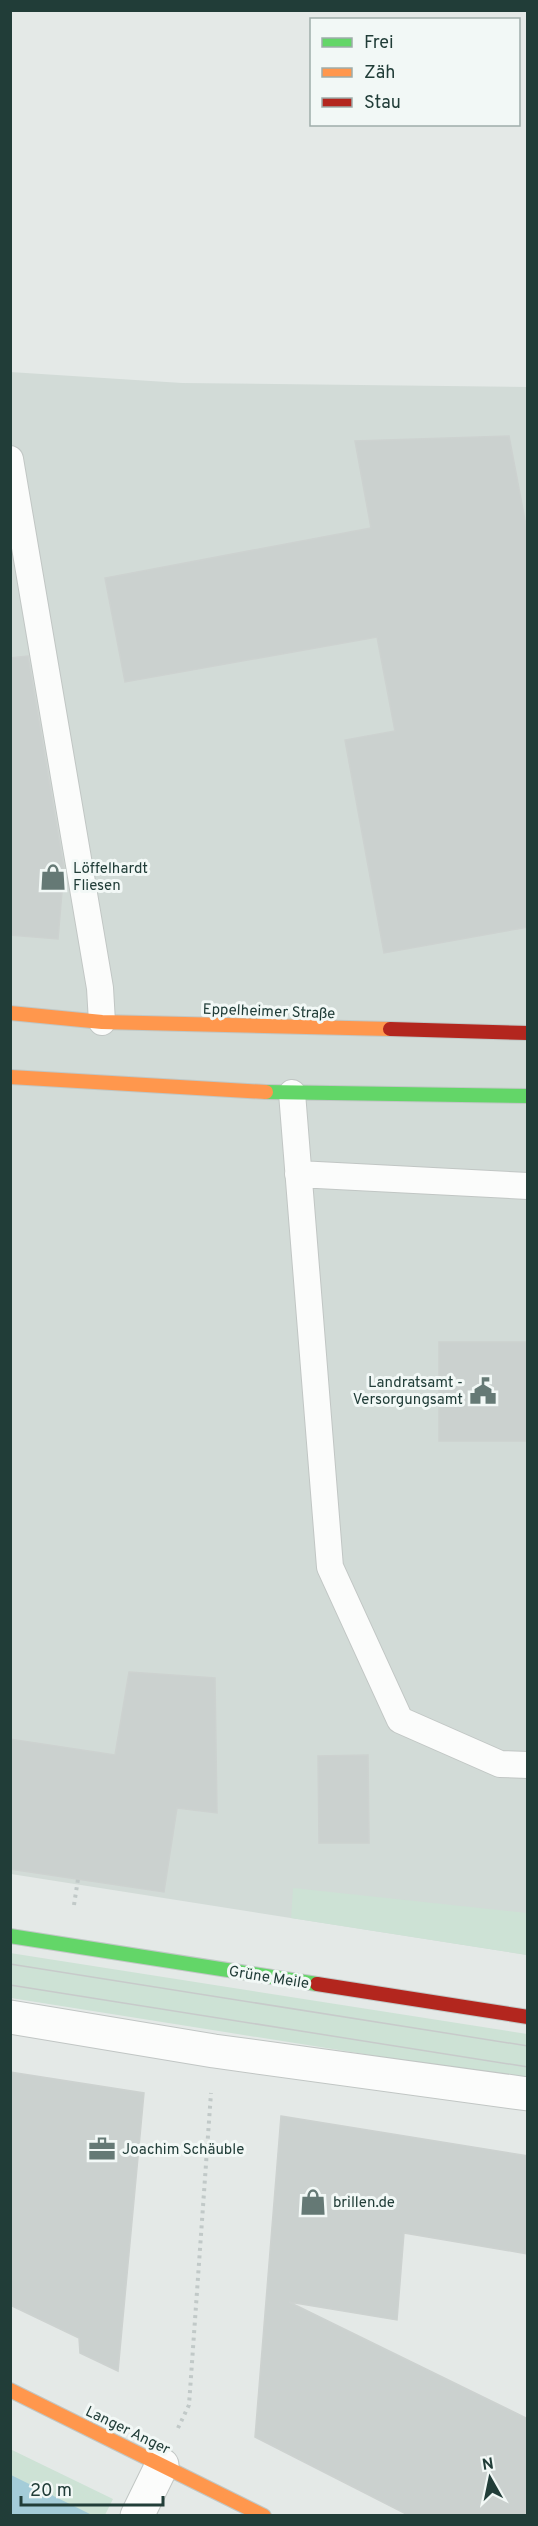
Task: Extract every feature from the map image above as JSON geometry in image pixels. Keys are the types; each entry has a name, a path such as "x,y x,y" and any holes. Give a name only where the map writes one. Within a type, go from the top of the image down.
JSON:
{"main road":[{"name":"Eppelheimer Straße","path":"10,1013 102,1022 528,1033"},
{"path":"10,1077 292,1093 528,1096"},
{"name":"Grüne Meile","path":"10,1936 528,2017"},
{"name":"Langer Anger","path":"10,2390 264,2516"}],"street":[{"path":"10,2017 214,2051 528,2094"},
{"path":"137,2516 162,2465"}],"lane":[{"path":"10,459 100,988 102,1022"},
{"path":"292,1093 330,1567 400,1720 500,1764 528,1765"},
{"path":"298,1174 528,1186"}],"path":[{"path":"162,2465 189,2405 214,2051"}],"shaded area":[{"path":"10,372 182,383 527,387 527,1955 11,1874"}],"green space":[{"path":"293,1888 527,1913 527,1955 291,1918"},
{"path":"10,1953 527,2034 527,2080 11,1998"},
{"path":"10,2449 113,2499 105,2515 11,2515"}],"water":[{"path":"11,2475 92,2515 11,2515"}],"building":[{"path":"509,436 528,536 528,927 384,953 345,740 395,731 377,637 125,682 105,578 371,528 355,441"},
{"path":"28,656 64,868 58,939 10,935 10,658"},
{"name":"Landratsamt - Versorgungsamt","path":"439,1342 528,1342 528,1441 439,1441"},
{"path":"129,1672 215,1678 217,1813 177,1808 164,1892 10,1869 10,1739 115,1755"},
{"path":"368,1755 369,1843 319,1843 318,1756"},
{"path":"10,2072 144,2093 118,2371 80,2353 79,2338 10,2305"},
{"path":"281,2116 528,2156 528,2254 404,2233 397,2320 289,2302 528,2419 528,2516 410,2516 255,2437"}],"tram line":[{"path":"10,1964 528,2046"},
{"path":"10,1985 528,2067"}],"traffic: fast":[{"path":"266,1092 528,1096"},
{"path":"10,1936 317,1984"}],"traffic: slow":[{"path":"10,1013 102,1022 390,1029"},
{"path":"10,1077 266,1092"},
{"path":"10,2390 264,2516"}],"traffic: jam":[{"path":"390,1029 528,1033"},
{"path":"317,1984 528,2017"}],"place":[{"name":"Löffelhardt Fliesen","path":"53,877"},
{"name":"Landratsamt - Versorgungsamt","path":"483,1391"},
{"name":"Joachim Schäuble","path":"102,2149"},
{"name":"brillen.de","path":"313,2202"}]}
